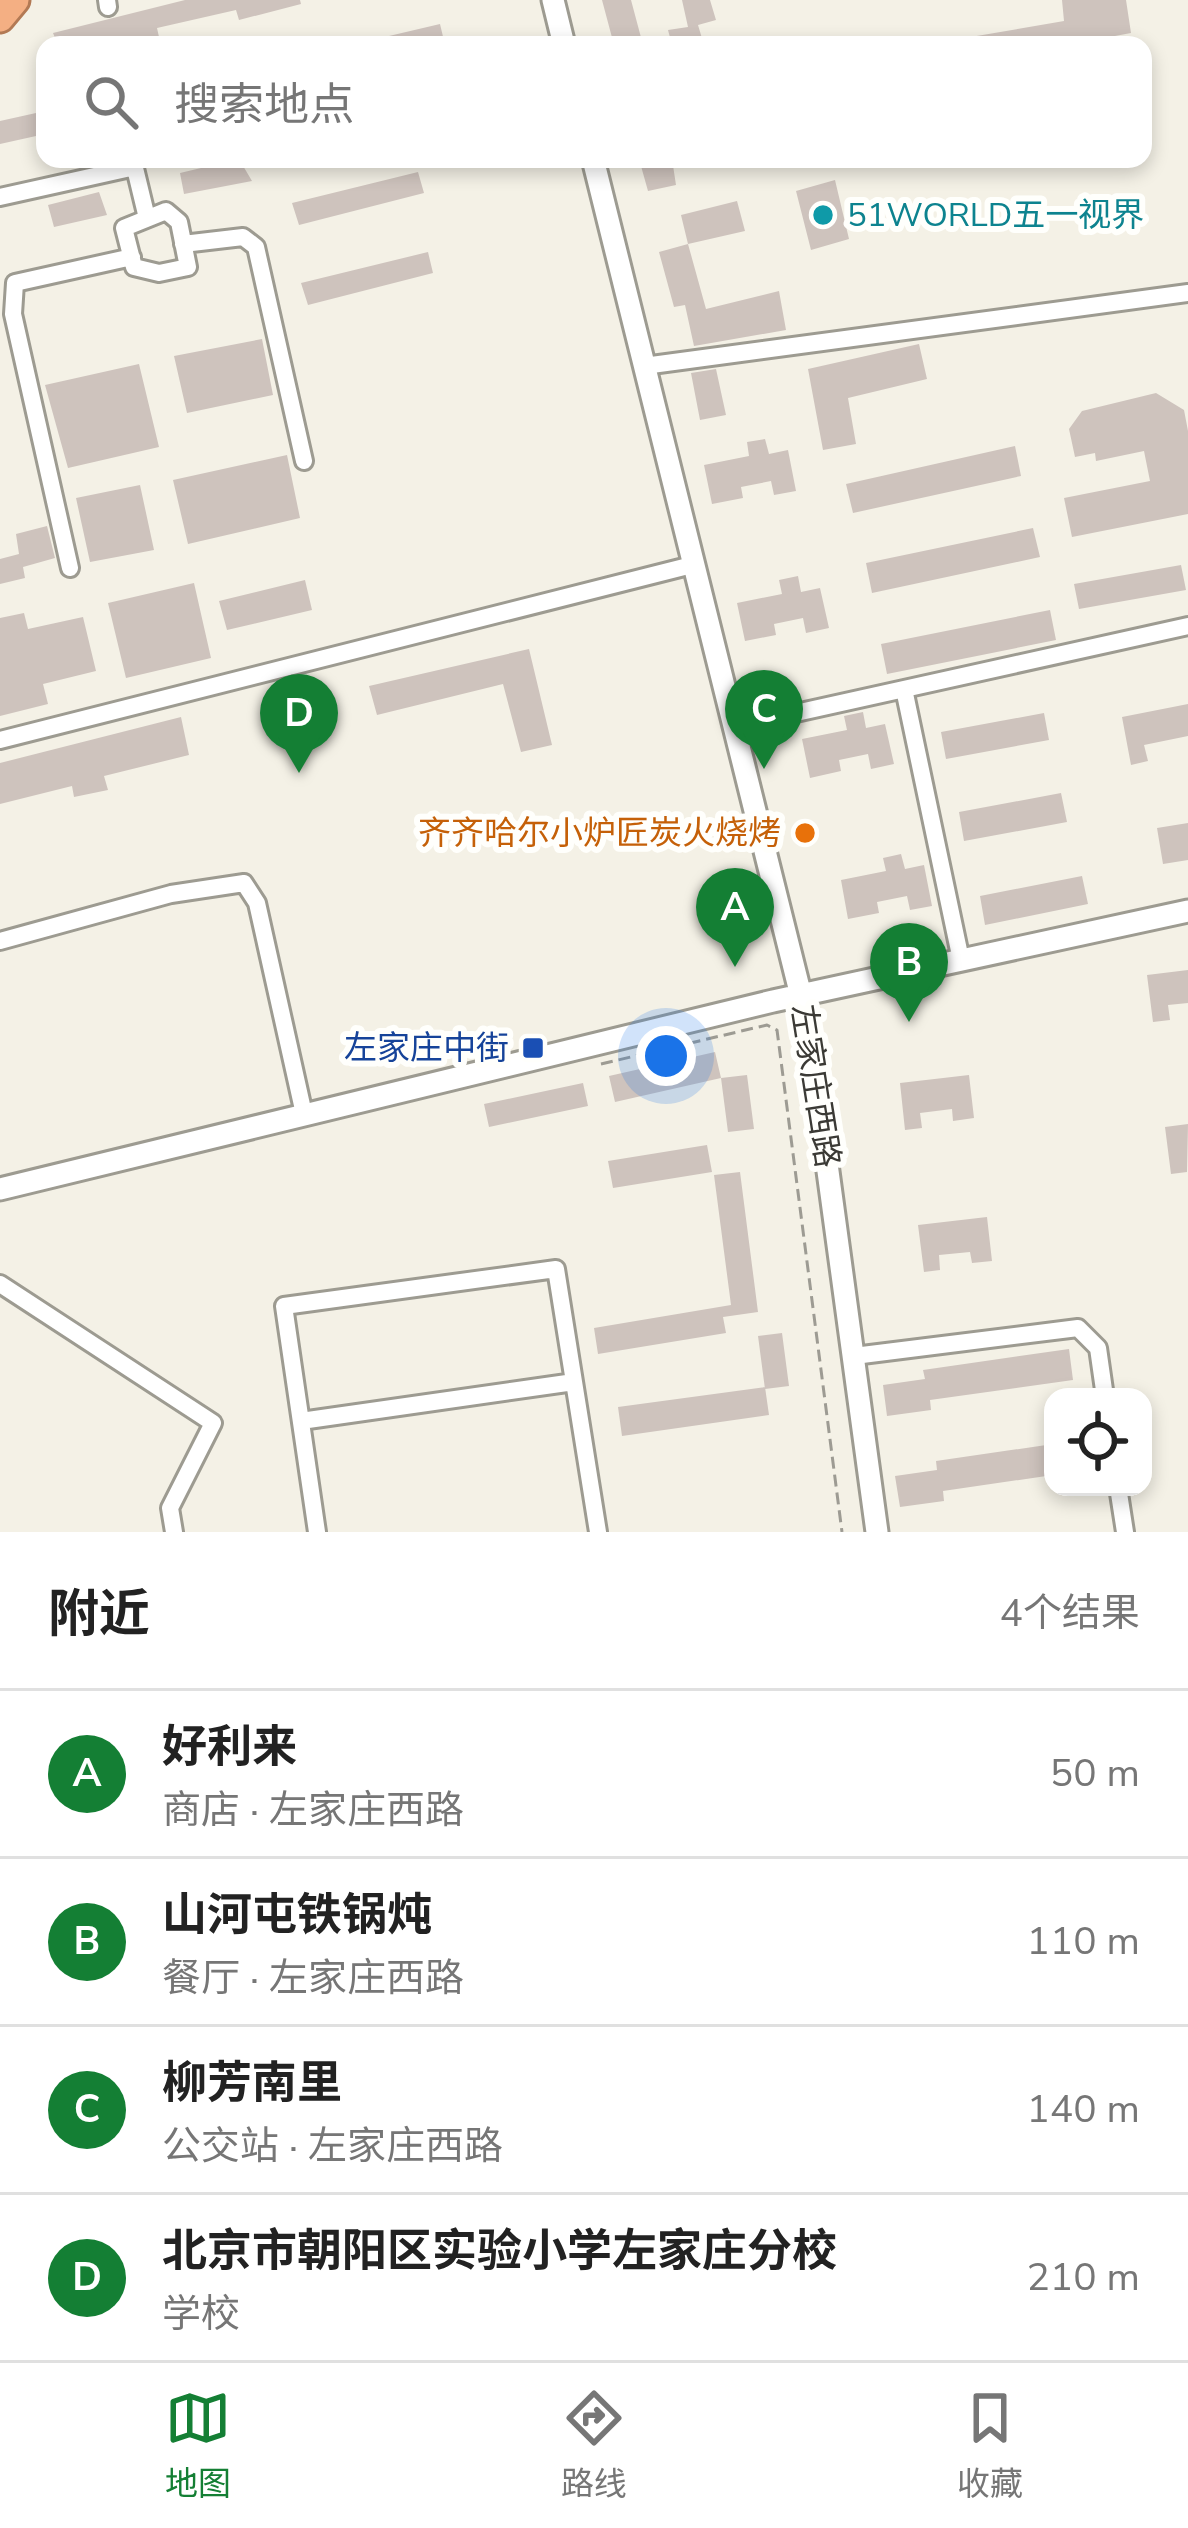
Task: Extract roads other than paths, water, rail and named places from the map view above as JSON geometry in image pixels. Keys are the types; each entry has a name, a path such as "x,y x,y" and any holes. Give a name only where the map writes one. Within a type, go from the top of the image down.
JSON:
{"highway":[{"path":"0,18 15,0"}],"street":[{"path":"553,0 562,36"},
{"path":"0,197 114,168"},
{"path":"135,168 147,218"},
{"name":"左家庄西路","path":"594,168 801,995 819,1084 877,1532"},
{"path":"166,211 179,223 183,244 188,267 159,273 134,268 124,228 166,211"},
{"path":"183,244 243,237 256,247 304,461"},
{"path":"70,568 13,314 15,283 132,257"},
{"path":"644,366 1188,293"},
{"path":"0,740 692,565"},
{"path":"733,727 1188,626"},
{"path":"904,689 961,960"},
{"path":"0,941 171,894 244,883 257,903 304,1114"},
{"path":"0,1190 801,995 1188,911"},
{"path":"317,1532 284,1306 556,1269 598,1532"},
{"path":"0,1283 213,1423 170,1508 174,1532"},
{"path":"854,1356 1078,1328 1098,1348 1104,1388"},
{"path":"301,1421 574,1382"},
{"path":"1119,1496 1125,1532"}],"place":[{"name":"51WORLD五一视界","path":"823,215"},
{"name":"柳芳南里","path":"764,769"},
{"name":"北京市朝阳区实验小学左家庄分校","path":"299,773"},
{"name":"齐齐哈尔小炉匠炭火烧烤","path":"805,833"},
{"name":"好利来","path":"735,967"},
{"name":"山河屯铁锅炖","path":"909,1022"},
{"name":"左家庄中街","path":"533,1048"}]}
